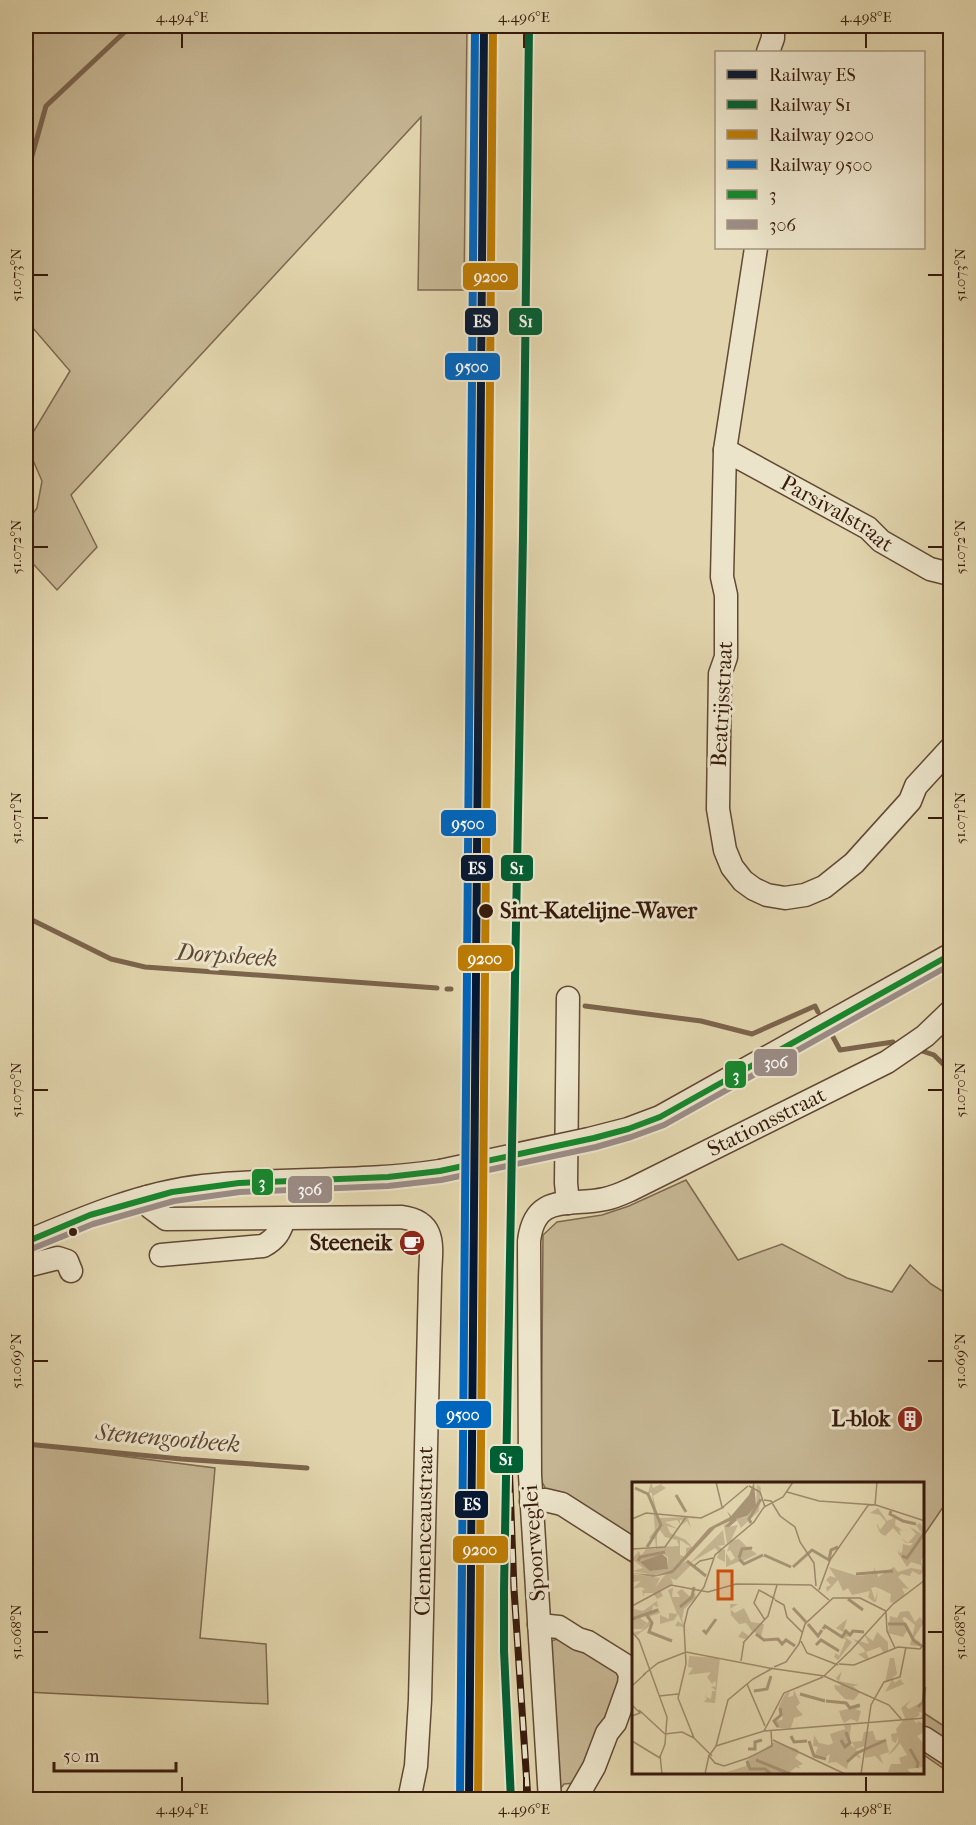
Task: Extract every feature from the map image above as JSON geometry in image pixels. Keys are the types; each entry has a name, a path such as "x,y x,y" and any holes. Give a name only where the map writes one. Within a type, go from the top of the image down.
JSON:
{"street":[{"path":"768,51 773,38 773,26"},
{"name":"Beatrijsstraat","path":"756,249 725,450 722,577 726,594 726,657 720,674 718,809 725,850 732,867 747,884 766,895 785,898 815,892 854,863 910,801 916,786 951,749"},
{"name":"Parsivalstraat","path":"725,450 868,528 881,541 930,569 951,574"},
{"path":"26,1242 90,1215 147,1197 202,1186 388,1178 440,1172 628,1129 660,1117 951,955"},
{"path":"568,998 566,1183 568,1203"},
{"name":"Stationsstraat","path":"568,1203 606,1199 619,1195 887,1062 924,1036 951,1012"},
{"name":"Clemenceaustraat","path":"147,1197 150,1207 166,1219 401,1217 414,1219 424,1225 429,1234 430,1280 420,1700 416,1766 409,1800"},
{"name":"Spoorweglei","path":"550,1800 531,1501 530,1234 535,1216 543,1209 568,1203"},
{"path":"160,1255 263,1246 279,1233 284,1219"},
{"path":"26,1266 61,1258 67,1261 71,1271"},
{"path":"531,1501 545,1500 561,1504 632,1549"},
{"path":"539,1625 559,1627 578,1639 588,1641 625,1665 630,1674 615,1723 607,1733 594,1767 575,1800"},
{"path":"925,1739 951,1755"}],"shaded area":[{"path":"26,26 467,26 464,290 418,290 421,117 71,495 97,547 57,590 26,556 26,523 37,508 42,481 26,444 70,371 26,320"},
{"path":"686,1180 738,1260 782,1244 847,1278 892,1292 910,1265 931,1284 950,1296 950,1497 925,1534 925,1482 632,1482 632,1563 560,1515 541,1480 543,1235 557,1222 602,1215 629,1206"},
{"path":"26,1444 215,1468 200,1638 266,1644 268,1704 26,1692"},
{"path":"562,1637 617,1669 621,1684 576,1783 564,1784 557,1793 549,1642"},
{"path":"925,1714 950,1730 950,1773 925,1756"}],"waterway":[{"path":"26,177 46,106 131,26"},
{"name":"Dorpsbeek","path":"26,917 111,959 145,967 437,988"},
{"name":"Dorpsbeek","path":"585,1006 701,1021 752,1034 815,1006 818,1012"},
{"name":"Dorpsbeek","path":"833,1037 840,1050 893,1042"},
{"name":"Dorpsbeek","path":"919,1050 934,1055 950,1071"},
{"name":"Stenengootbeek","path":"26,1444 307,1468"}],"railway":[{"path":"507,1409 514,1589 528,1800"}],"rail line":[{"name":"9500","path":"460,1800 475,26"},
{"name":"ES","path":"469,1800 484,26"},
{"name":"9200","path":"478,1800 493,26"},
{"name":"S1","path":"511,1800 504,1651 504,1589 523,536 529,26"}],"transit line":[{"name":"3","path":"26,1242 90,1215 172,1192 239,1183 388,1177 440,1171 628,1129 660,1117 950,955"},
{"name":"306","path":"29,1250 93,1224 174,1201 240,1192 388,1186 441,1180 596,1147 631,1137 664,1125 950,965"}],"place":[{"name":"Sint-Katelijne-Waver","path":"486,911"},
{"name":"Steeneik","path":"412,1243"},
{"name":"L-blok","path":"910,1419"}]}
